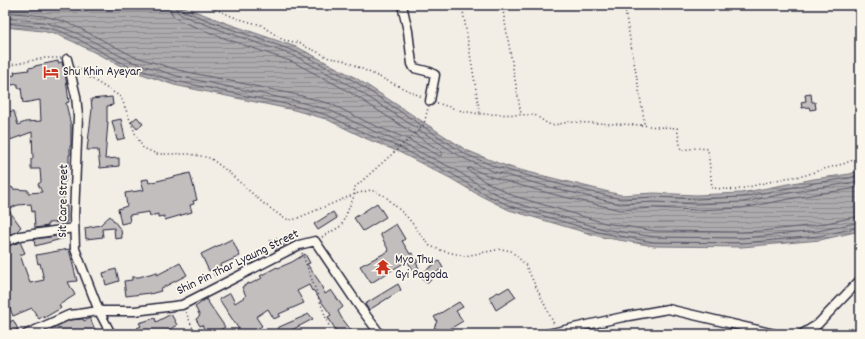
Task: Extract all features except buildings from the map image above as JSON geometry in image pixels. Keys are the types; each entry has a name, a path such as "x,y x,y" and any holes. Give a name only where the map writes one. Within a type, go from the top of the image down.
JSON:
{"street":[{"path":"402,5 408,31 412,64 414,68 430,72 435,75 430,101"},
{"name":"Sit Care Street","path":"67,59 76,96 78,116 74,216 75,249 99,310 111,334"},
{"path":"5,242 20,236 74,228"},
{"path":"315,240 358,306 380,334"},
{"name":"Shin Pin Thar Lyaung Street","path":"99,310 135,311 182,305 299,245 315,240"},
{"path":"802,334 817,325 860,280"},
{"path":"547,334 623,316 668,309 758,332 775,334"},
{"path":"27,334 69,315 99,310"}],"path":[{"path":"200,5 261,25 283,40 301,43 329,58 343,60 430,101 462,111 499,115 535,114 548,124 554,125 569,122 676,128 681,150 708,148 712,188 736,190 785,178 803,176 844,164 860,157"},
{"path":"462,5 480,114"},
{"path":"502,5 521,114"},
{"path":"624,5 644,120 644,123 641,125"},
{"path":"5,66 44,58 67,59 87,76 121,97 135,134 143,148 157,154 190,154 210,158 285,219 293,220 354,194 370,190 385,196 408,218 430,246 443,251 465,256 501,249 511,251 525,264 557,331"},
{"path":"315,240 341,226 354,194 354,188 410,139 424,124 430,101"},
{"path":"299,245 332,334"},
{"path":"182,305 195,334"}],"water":[{"path":"5,5 179,5 299,48 356,78 466,150 516,169 621,195 654,193 696,195 741,193 814,179 850,174 860,170 860,231 820,240 742,247 654,246 601,237 509,210 397,151 367,139 326,119 294,110 174,85 127,69 58,35 42,31 5,27"}],"place":[{"name":"Shu Khin Ayeyar","path":"51,72"},
{"name":"Myo Thu Gyi Pagoda","path":"383,267"}]}
